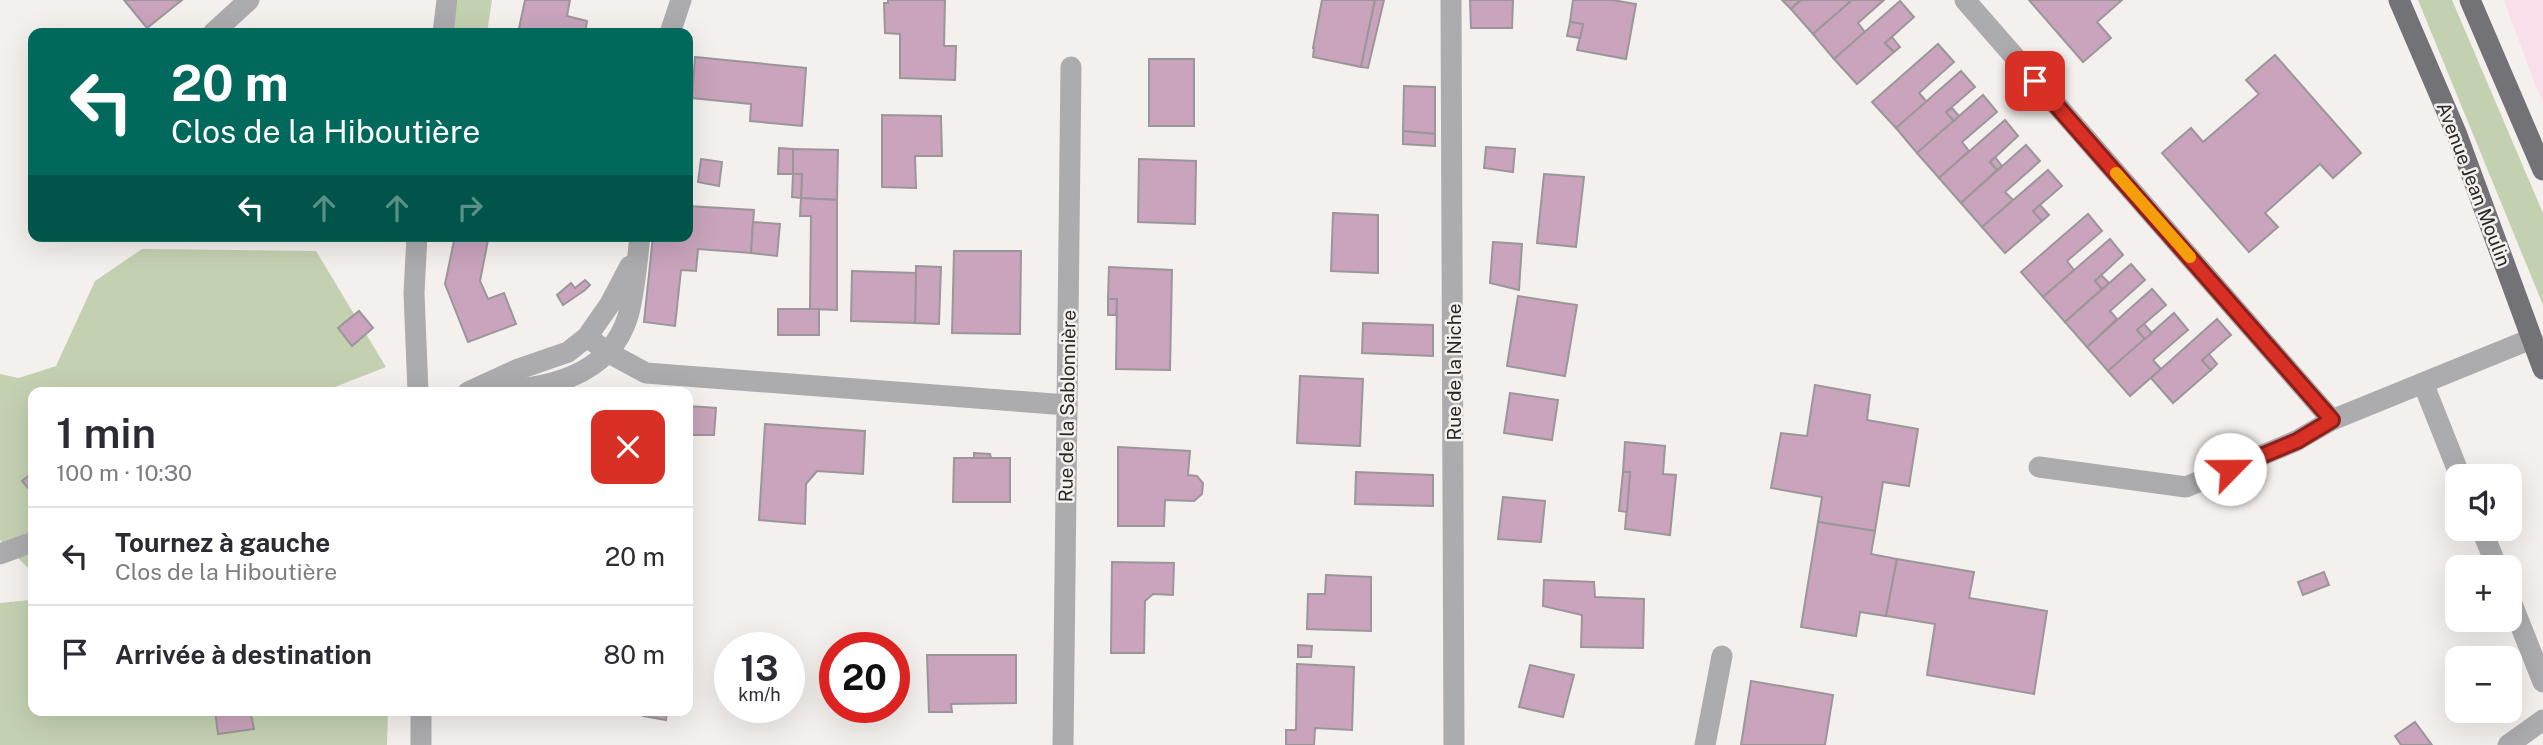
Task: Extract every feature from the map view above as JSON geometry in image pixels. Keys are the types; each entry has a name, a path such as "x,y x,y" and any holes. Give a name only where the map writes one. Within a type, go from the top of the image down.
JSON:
{"main road":[{"name":"Avenue Jean Moulin","path":"2399,0 2457,135 2543,369"},
{"path":"2470,0 2543,170"}],"street":[{"path":"219,28 249,0"},
{"path":"444,28 447,0"},
{"path":"672,28 681,0"},
{"name":"Rue de la Niche","path":"1451,0 1454,745"},
{"path":"1965,0 2332,420"},
{"name":"Rue de la Sablonnière","path":"1063,745 1071,67"},
{"path":"417,242 414,293 418,387"},
{"path":"479,387 516,370 568,352 587,337 610,304 640,242"},
{"path":"532,387 575,377 609,353 627,318 640,242"},
{"path":"587,337 609,353 646,373 1067,405"},
{"path":"2039,467 2186,487 2297,441 2332,420 2531,339"},
{"path":"2423,383 2455,464"},
{"path":"0,554 28,544"},
{"path":"2522,629 2543,682"},
{"path":"1705,745 1722,656"},
{"path":"421,716 421,745"},
{"path":"2508,745 2543,720"}],"shaded area":[{"path":"2504,0 2543,0 2543,102 2536,87"}],"green space":[{"path":"458,0 492,0 488,28 453,28"},
{"path":"2418,0 2452,0 2543,213 2543,305"},
{"path":"142,249 316,251 386,367 335,387 28,387 28,568 0,540 0,374 19,378 56,366 95,281"},
{"path":"28,600 28,716 388,716 387,745 0,745 0,603"}],"building":[{"path":"124,0 182,0 147,28"},
{"path":"525,0 570,0 567,16 587,21 586,28 519,28"},
{"path":"888,0 945,0 944,46 956,46 955,80 900,78 900,34 885,33 884,3 888,3"},
{"path":"1322,0 1375,0 1361,67 1313,57"},
{"path":"1375,0 1384,0 1368,68 1361,67"},
{"path":"1470,0 1513,0 1512,28 1471,28"},
{"path":"1573,0 1612,0 1636,4 1626,59 1577,50 1583,24 1570,22"},
{"path":"1782,0 1801,0 1791,9"},
{"path":"1801,0 1850,2 1813,34 1791,9"},
{"path":"1852,0 1884,0 1858,23 1865,32 1834,59 1813,34"},
{"path":"2029,0 2122,0 2097,22 2111,38 2083,62"},
{"path":"1900,1 1914,17 1885,43 1894,52 1857,84 1834,59"},
{"path":"1570,22 1583,24 1580,38 1567,36"},
{"path":"1892,37 1900,47 1894,52 1885,43"},
{"path":"1938,44 1954,62 1919,93 1927,102 1896,128 1872,102"},
{"path":"2275,55 2361,153 2333,178 2320,164 2265,213 2278,227 2249,252 2162,153 2191,128 2203,142 2259,94 2246,80"},
{"path":"695,57 806,68 802,126 750,121 751,104 693,98"},
{"path":"1149,59 1194,59 1194,126 1149,126"},
{"path":"1961,71 1975,87 1946,112 1954,121 1917,153 1896,128"},
{"path":"1404,86 1435,87 1435,134 1403,131"},
{"path":"1983,95 1997,112 1962,142 1969,151 1939,178 1917,153"},
{"path":"1952,108 1959,116 1954,121 1946,112"},
{"path":"882,115 941,116 942,156 915,156 916,188 882,187"},
{"path":"2005,120 2018,136 1990,162 1997,170 1961,203 1939,178"},
{"path":"1403,131 1435,134 1435,146 1403,144"},
{"path":"2026,145 2040,161 2005,192 2013,200 1982,227 1961,203"},
{"path":"1486,147 1515,149 1513,172 1484,168"},
{"path":"779,148 793,149 793,174 778,174"},
{"path":"793,149 838,150 837,200 801,198 802,174 793,174"},
{"path":"1995,157 2002,166 1997,170 1990,162"},
{"path":"701,159 722,162 719,186 698,182"},
{"path":"1139,159 1196,161 1195,224 1138,222"},
{"path":"2048,170 2062,186 2033,211 2042,221 2005,253 1982,227"},
{"path":"793,174 802,174 801,198 792,197"},
{"path":"1544,174 1584,177 1576,247 1537,243"},
{"path":"801,198 837,200 837,310 810,309 811,216 800,216"},
{"path":"2040,205 2049,215 2042,221 2033,211"},
{"path":"693,206 754,210 751,253 698,249 696,271 681,270 675,326 644,322 652,242 693,242"},
{"path":"1333,213 1378,215 1378,273 1331,271"},
{"path":"2088,214 2102,231 2067,261 2074,270 2043,297 2021,272"},
{"path":"753,222 780,224 777,256 751,253"},
{"path":"2110,239 2123,255 2095,281 2102,289 2065,322 2043,297"},
{"path":"454,242 488,242 480,281 488,299 504,293 516,324 468,342 445,284"},
{"path":"1493,242 1522,244 1519,290 1490,283"},
{"path":"954,251 1021,251 1020,334 952,333"},
{"path":"2131,264 2145,280 2110,311 2117,319 2087,347 2065,322"},
{"path":"916,266 941,267 939,324 915,323"},
{"path":"1109,267 1172,270 1170,370 1116,369 1117,299 1108,299"},
{"path":"852,271 916,273 915,323 851,321"},
{"path":"2101,275 2109,283 2102,289 2095,281"},
{"path":"585,280 590,285 563,305 557,295 571,283 575,288"},
{"path":"2152,289 2166,305 2137,330 2145,339 2108,371 2087,347"},
{"path":"1518,296 1577,305 1565,376 1507,366"},
{"path":"1108,299 1117,299 1116,315 1108,315"},
{"path":"778,309 819,309 819,335 778,335"},
{"path":"359,311 373,328 352,346 338,328"},
{"path":"2174,313 2188,330 2153,360 2161,369 2130,396 2108,371"},
{"path":"2217,319 2231,335 2202,360 2211,370 2173,403 2151,378"},
{"path":"1363,323 1433,325 1433,356 1362,353"},
{"path":"2144,324 2152,333 2145,339 2137,330"},
{"path":"2209,354 2217,364 2211,370 2202,360"},
{"path":"1300,376 1363,379 1360,446 1297,443"},
{"path":"1815,385 1870,395 1867,420 1918,429 1909,486 1883,482 1875,531 1818,522 1822,497 1771,488 1781,433 1807,436"},
{"path":"1510,393 1558,400 1552,440 1504,433"},
{"path":"693,406 716,408 714,435 693,435"},
{"path":"765,424 865,431 863,474 817,471 806,484 805,524 759,520"},
{"path":"1625,442 1665,446 1663,474 1676,475 1670,535 1625,529 1630,472 1623,472"},
{"path":"1118,447 1190,451 1188,475 1197,476 1203,483 1202,494 1194,501 1165,500 1164,526 1118,526"},
{"path":"974,453 990,454 991,458 974,458"},
{"path":"954,458 1010,458 1010,502 953,502"},
{"path":"1356,472 1433,475 1433,506 1355,504"},
{"path":"1623,472 1630,472 1627,512 1619,511"},
{"path":"28,476 28,488 22,481"},
{"path":"1503,497 1545,501 1541,542 1498,539"},
{"path":"1818,522 1875,531 1871,554 1897,559 1886,616 1860,612 1856,636 1801,627"},
{"path":"1897,559 1974,572 1969,598 2047,611 2034,694 1927,675 1935,624 1886,616"},
{"path":"1112,562 1174,563 1173,595 1153,594 1145,601 1144,653 1111,653"},
{"path":"2324,572 2329,585 2303,595 2298,582"},
{"path":"1326,575 1371,577 1371,631 1307,629 1308,594 1325,594"},
{"path":"1544,580 1594,582 1595,597 1644,599 1643,648 1581,647 1582,615 1543,606"},
{"path":"1298,645 1312,646 1311,657 1298,657"},
{"path":"927,655 1016,655 1016,703 951,704 952,712 929,712"},
{"path":"1297,664 1354,667 1352,730 1315,728 1314,745 1286,745 1286,730 1296,730"},
{"path":"1530,665 1574,675 1563,717 1519,707"},
{"path":"1751,681 1833,695 1825,745 1741,745"},
{"path":"216,716 251,716 254,729 218,734"},
{"path":"643,716 666,716 666,720"},
{"path":"2415,722 2432,745 2401,745 2395,736"}],"slow traffic":[{"path":"2116,173 2190,257"}],"route":[{"path":"2035,81 2332,420 2297,441 2230,469"}]}
